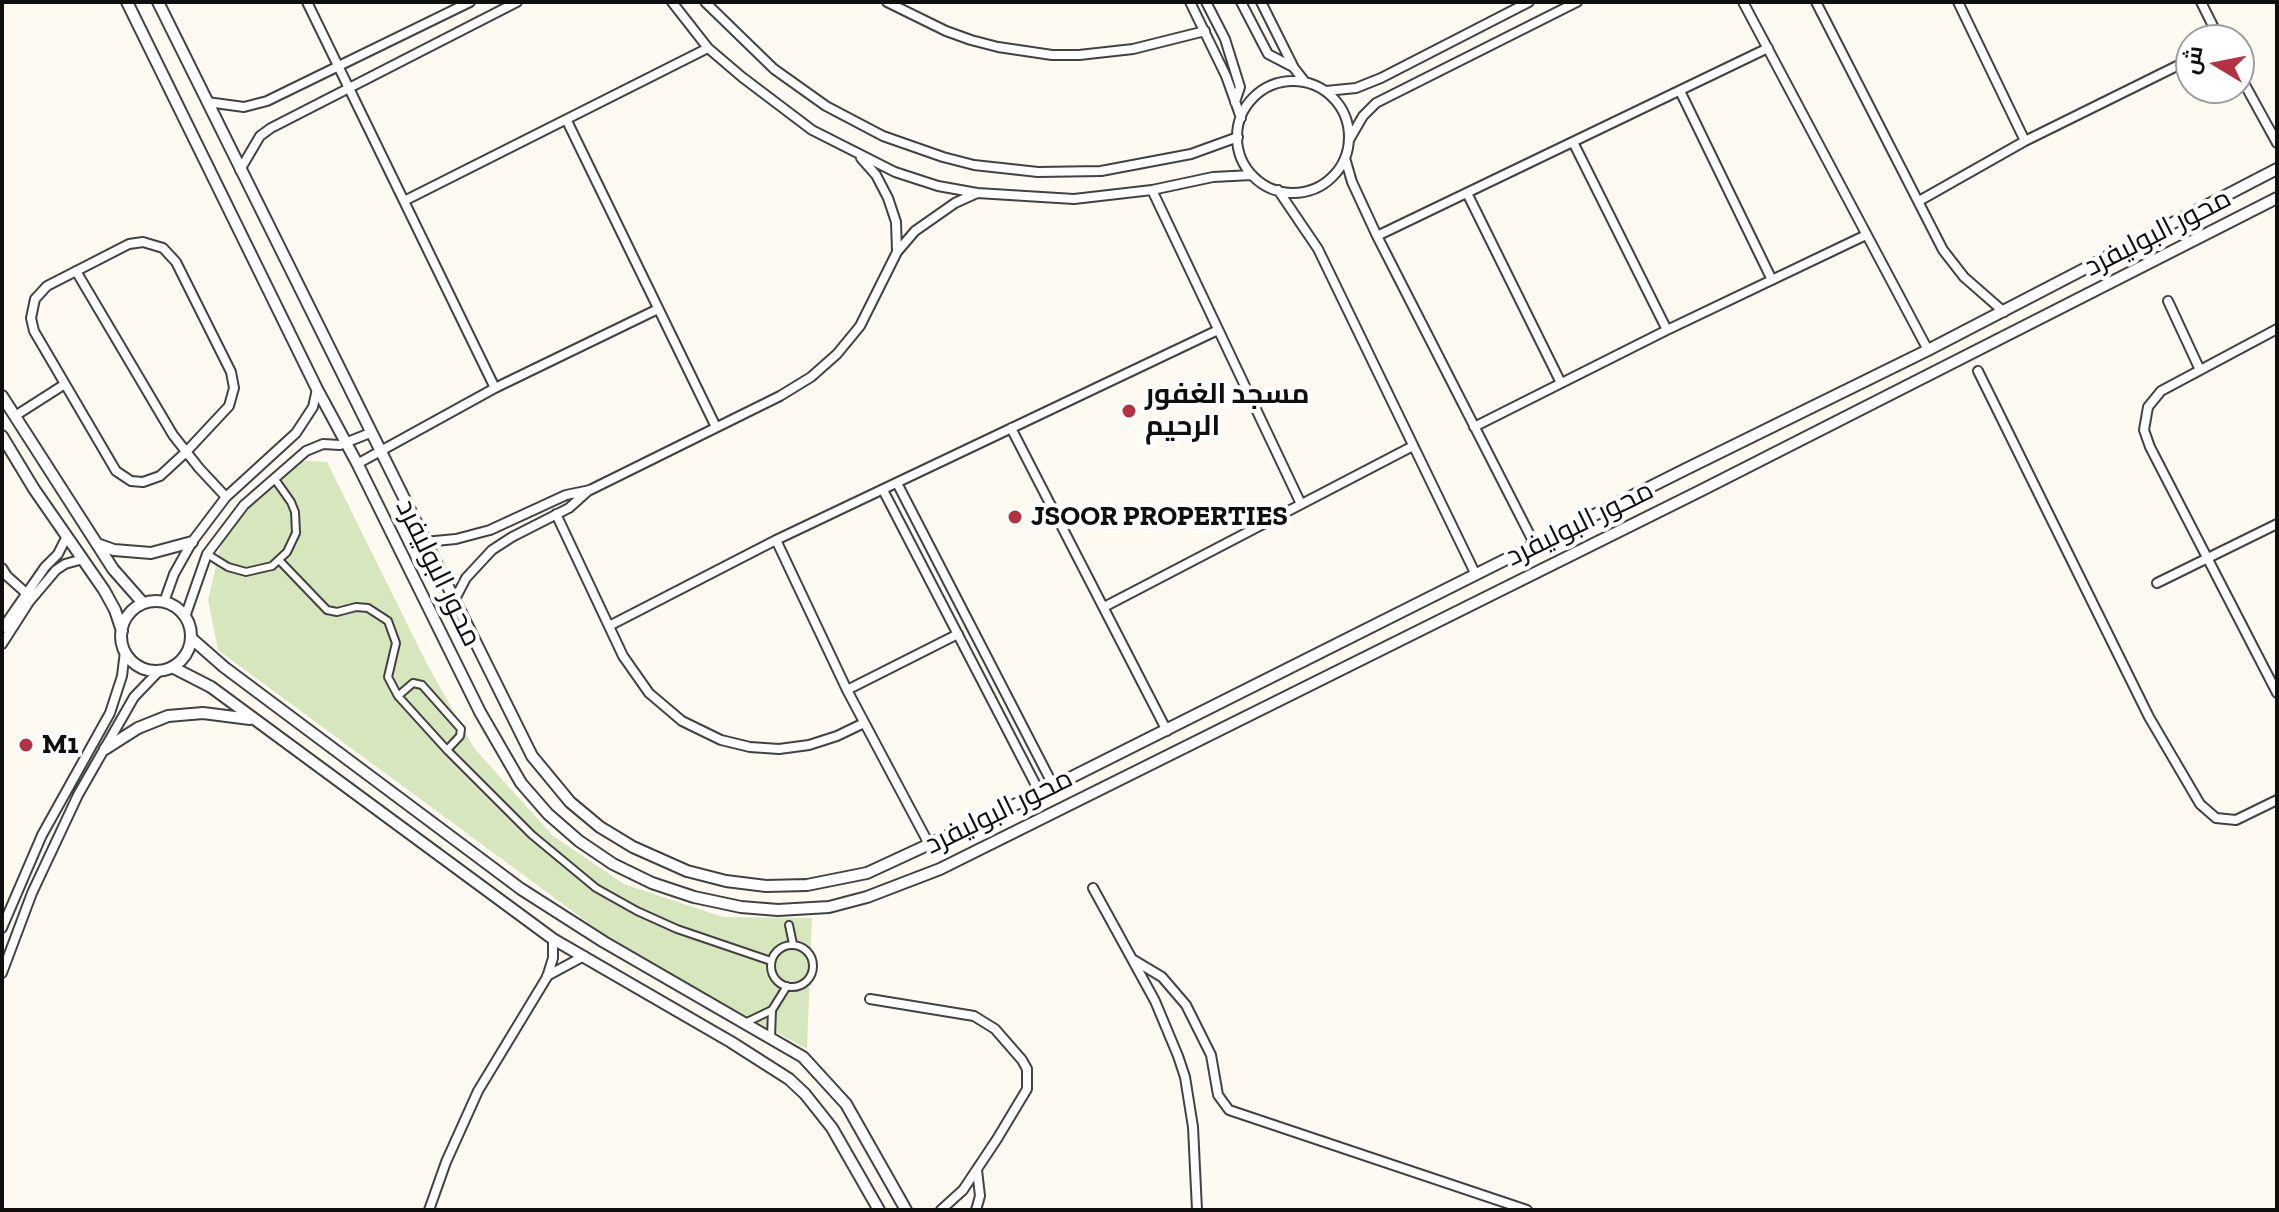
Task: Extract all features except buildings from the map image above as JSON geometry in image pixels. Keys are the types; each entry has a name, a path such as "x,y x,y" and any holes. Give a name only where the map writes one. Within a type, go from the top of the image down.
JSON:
{"street":[{"name":"محور البوليفرد","path":"127,2 317,389 480,712 521,783 548,814 579,841 613,864 652,883 694,897 741,907 829,907 867,897 940,869 1716,483 2277,198"},
{"name":"محور البوليفرد","path":"158,2 522,739 543,772 585,816 633,847 668,864 746,884 786,886 827,883 867,873 930,846 1167,731 2004,312 2277,169"},
{"path":"307,2 495,388"},
{"path":"207,102 232,106 256,105 470,2"},
{"path":"240,170 260,136 517,2"},
{"path":"672,2 708,48 812,130 895,172 938,186 977,193 1074,199 1152,190 1213,177 1252,175"},
{"path":"705,2 774,69 826,106 883,136 974,165 1038,172 1101,171 1191,154 1238,137"},
{"path":"887,2 971,40 1038,54 1106,53 1205,31"},
{"path":"1190,2 1241,118"},
{"path":"1206,2 1225,39 1240,87 1235,102"},
{"path":"1241,2 1268,54 1294,68"},
{"path":"1261,2 1294,68 1305,82"},
{"path":"1325,91 1346,90 1369,83 1529,2"},
{"path":"1347,144 1363,116 1376,103 1577,2"},
{"path":"1743,2 1928,350"},
{"path":"1816,2 1953,264 1976,289 2004,312"},
{"path":"1958,2 2025,141"},
{"path":"2201,2 2212,24"},
{"path":"404,201 708,48"},
{"path":"1377,236 1768,48"},
{"path":"1919,201 2025,141 2175,67"},
{"path":"1345,158 1332,177 1312,189 1301,192 1278,190 1252,175 1241,157 1238,137 1241,118 1253,98 1271,85 1294,81 1305,82 1325,91 1345,114 1348,124 1345,158 1352,182 1535,545"},
{"path":"1680,91 1772,280"},
{"path":"2255,103 2277,143"},
{"path":"567,121 716,427"},
{"path":"1573,142 1667,330"},
{"path":"859,155 876,175 888,198 896,222 897,252"},
{"path":"1152,190 1301,504"},
{"path":"1278,190 1318,249 1476,575"},
{"path":"424,542 456,539 490,530 558,498 590,490 811,377 837,354 860,326 897,252 915,231 934,215 977,193"},
{"path":"1467,193 1561,383"},
{"path":"1474,427 1866,235"},
{"path":"136,242 158,246 176,262 231,372 234,388 229,406 186,452 155,479 143,482 125,479 116,471 65,384 34,331 31,311 35,299 42,289 136,242"},
{"path":"76,271 162,417 186,452 226,497"},
{"path":"2168,301 2200,370"},
{"path":"357,464 495,388 658,309"},
{"path":"2277,329 2161,391 2153,399 2144,418 2144,430 2150,447 2277,693"},
{"path":"609,626 776,540 1218,330"},
{"path":"1978,371 2149,717 2200,804 2216,818 2236,820 2277,800"},
{"path":"15,416 65,384"},
{"path":"164,602 174,574 192,542 226,497 296,433 315,401 317,389"},
{"path":"2,396 120,579 143,603"},
{"path":"1011,428 1167,731"},
{"path":"185,617 207,554 237,513 291,462 314,446 346,443 370,433"},
{"path":"2,436 34,489 110,600 122,631 125,651 119,688 110,713 42,835 2,930 14,937"},
{"path":"1104,607 1413,446"},
{"path":"280,448 291,462"},
{"path":"34,489 52,477"},
{"path":"207,554 228,567 246,572 264,569 279,560 293,543 297,522 291,502 274,478"},
{"path":"897,483 1054,787"},
{"path":"454,601 466,578 492,550 577,503 590,490"},
{"path":"883,490 1040,793"},
{"path":"556,514 623,656 649,693 682,721 721,740 750,747 779,749 809,745 864,723"},
{"path":"2157,583 2277,524"},
{"path":"2,629 58,554 67,536"},
{"path":"776,540 847,690 930,846"},
{"path":"97,544 133,553 151,553 192,542"},
{"path":"2,644 29,602 56,570 83,559"},
{"path":"279,560 327,610 337,612 356,607 368,608 388,621 396,643 388,677 398,696 532,835 596,888 677,929 771,961"},
{"path":"2,568 26,593"},
{"path":"2,973 32,893 78,795 134,697 166,669 182,660 191,638 185,617 164,602 143,603 133,610 122,631"},
{"path":"847,690 958,634"},
{"path":"191,638 224,667 521,889 604,942 747,1022 815,1067 846,1104 906,1210"},
{"path":"125,651 140,666 198,678 553,939 789,1079 832,1128 879,1210"},
{"path":"398,696 413,683 419,683 449,716 461,733 447,750"},
{"path":"105,749 138,728 168,716 220,714 256,721"},
{"path":"1093,888 1164,1018 1185,1077 1193,1127 1197,1210"},
{"path":"789,925 793,944"},
{"path":"429,1210 446,1162 478,1091 547,977 553,958 553,939"},
{"path":"793,944 811,955 813,969 806,982 787,986 775,979 771,961 779,949 793,944"},
{"path":"547,977 584,956"},
{"path":"1132,959 1162,977 1186,1005 1211,1055 1218,1095 1234,1113 1527,1210"},
{"path":"771,1037 772,1010 787,986"},
{"path":"870,999 974,1016 995,1029 1022,1060 1029,1079 1027,1089 977,1170 963,1190 941,1210"},
{"path":"747,1022 772,1010"},
{"path":"976,1210 980,1196 977,1170"}],"green space":[{"path":"288,460 327,462 427,664 474,748 553,836 624,884 723,917 812,918 807,1049 628,952 218,650 208,600 225,528"}],"place":[{"name":"مسجد الغفور الرحيم","path":"1129,411"},
{"name":"JSOOR PROPERTIES","path":"1015,517"},
{"name":"M1","path":"26,745"}]}
